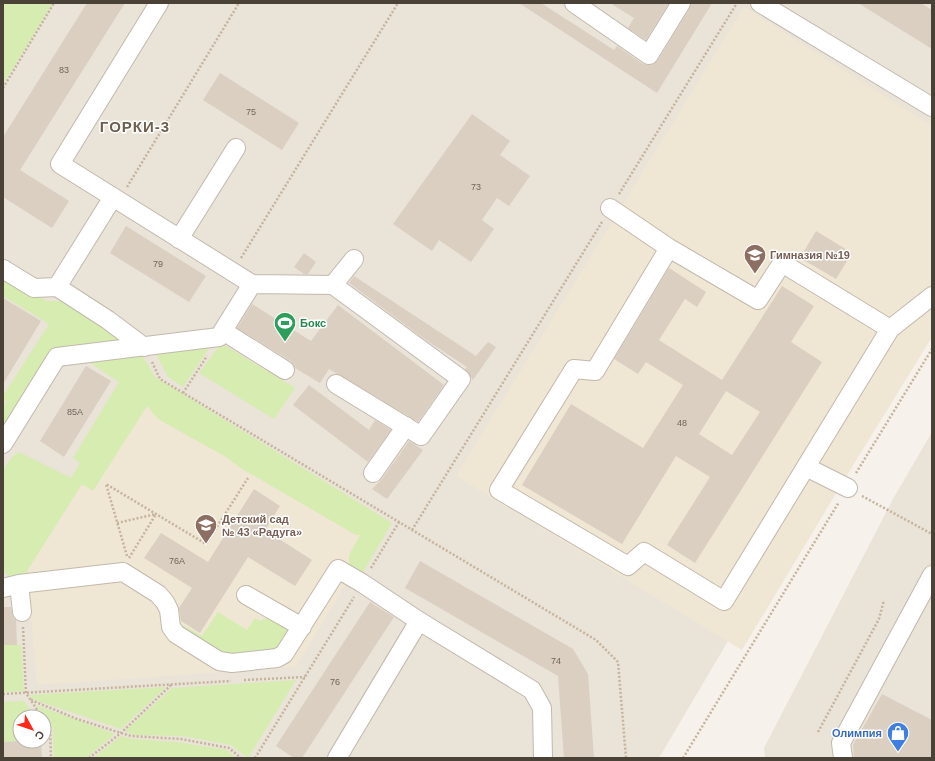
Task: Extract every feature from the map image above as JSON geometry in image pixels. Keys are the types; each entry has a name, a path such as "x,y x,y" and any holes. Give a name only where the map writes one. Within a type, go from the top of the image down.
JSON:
{"lane":[{"path":"159,3 60,164 252,284 334,285 461,379 421,436 336,384"},
{"path":"574,3 649,54 681,3"},
{"path":"760,3 932,107"},
{"path":"179,238 236,148"},
{"path":"57,288 116,199"},
{"path":"610,208 669,248 758,300 782,263 890,329"},
{"path":"669,248 595,371 574,369 498,490 628,566 644,552 724,601 890,329 932,296"},
{"path":"334,285 354,259"},
{"path":"3,269 34,288 57,288 108,320 144,347"},
{"path":"221,334 252,284"},
{"path":"3,444 57,357 144,347 221,334 285,370"},
{"path":"373,473 406,426"},
{"path":"806,467 848,488"},
{"path":"22,612 11,586 123,572 158,594 166,602 169,610 171,627 176,634 219,661 232,663 277,658 284,654 338,569 419,621 532,690 542,708 544,758"},
{"path":"843,758 841,743 932,575"},
{"path":"246,595 302,627"},
{"path":"337,758 419,621"}],"path":[{"path":"3,88 54,3"},
{"path":"116,199 239,3"},
{"path":"232,272 398,3"},
{"path":"412,530 737,3"},
{"path":"183,392 221,334"},
{"path":"144,347 160,379 596,640 618,662 626,758"},
{"path":"683,758 932,349"},
{"path":"156,514 128,560 106,484 156,514 206,544 248,478"},
{"path":"848,488 932,534"},
{"path":"117,523 156,514"},
{"path":"254,758 399,522"},
{"path":"818,732 879,619 884,600"},
{"path":"22,612 26,693 37,709"},
{"path":"242,680 305,677"},
{"path":"3,694 234,681"},
{"path":"89,758 121,733 171,685"},
{"path":"31,700 77,719 131,736 181,739 228,748 241,758"}],"shaded area":[{"path":"3,3 932,3 932,295 659,758 3,758"},
{"name":"Гимназия №19","path":"744,7 932,126 932,337 742,650 456,476"},
{"name":"Детский сад № 43 «Радуга»","path":"149,378 385,520 296,667 37,685 27,571"},
{"path":"932,432 932,758 765,758 764,748 893,499"}],"green space":[{"path":"3,3 53,3 3,84"},
{"path":"3,274 47,301 68,301 132,343 63,348 3,439 3,409 7,402 3,399 3,396 49,324 3,296"},
{"path":"221,343 295,388 274,419 199,373"},
{"path":"212,344 183,387 168,377 154,350"},
{"path":"141,353 155,377 392,523 362,574 357,573 349,565 349,555 360,535 356,535 239,467 226,457 158,419 147,406 93,491 82,484 27,571 28,581 7,575 3,571 3,469 14,455 19,452 71,478 80,463 73,458 119,382 90,363"},
{"path":"218,612 247,630 255,618 260,621 270,616 292,627 281,652 230,658 179,631 183,625 202,636"},
{"path":"3,645 21,645 24,691 3,692"},
{"path":"296,680 248,758 231,745 182,736 134,735 125,731 172,688"},
{"path":"166,687 121,729 32,699 30,695"},
{"path":"24,701 30,709 12,709 12,741 3,742 3,702"},
{"path":"36,705 47,709 39,709"},
{"path":"52,711 115,734 86,758 54,758"},
{"path":"121,736 133,739 177,742 227,750 236,758 93,758"}],"building":[{"path":"87,3 125,3 20,170 69,201 52,228 3,197 3,137"},
{"path":"519,3 541,3 614,50 617,46 643,64 649,65 658,60 690,8 691,3 712,3 657,93"},
{"path":"610,3 669,3 646,40 628,28 634,18"},
{"path":"858,3 921,3 932,10 932,49"},
{"path":"220,73 299,123 282,150 203,100"},
{"path":"472,114 510,141 500,155 530,176 509,206 497,198 482,220 494,229 471,262 439,240 432,251 393,224"},
{"path":"126,226 206,276 189,302 110,253"},
{"path":"816,231 852,253 836,279 800,258"},
{"path":"304,253 316,262 308,274 304,274 294,267"},
{"path":"669,268 706,292 697,307 685,299 659,340 722,380 782,286 814,306 791,342 822,362 695,563 667,545 710,477 676,456 622,544 522,485 571,404 643,448 683,385 646,362 638,374 614,359","holes":["726,391 760,412 732,455 699,434"]},
{"path":"354,276 476,356 488,342 496,347 473,380 465,369 467,367 423,338 349,283"},
{"path":"3,298 41,321 3,384"},
{"path":"252,304 311,341 338,305 444,385 418,422 329,369 320,383 295,368 291,361 237,328"},
{"path":"86,366 111,381 64,457 40,441"},
{"path":"309,385 369,430 375,420 391,430 368,462 293,405"},
{"path":"409,441 423,450 387,499 372,489 382,479"},
{"path":"254,489 280,506 265,530 312,560 295,586 248,557 200,633 181,621 179,608 192,588 144,558 161,533 208,562"},
{"path":"420,561 573,649 588,674 594,758 564,758 558,676 405,588"},
{"path":"370,602 394,617 302,758 294,758 276,746"},
{"path":"3,607 11,607 13,618 16,620 17,645 3,645"},
{"path":"882,694 932,720 932,758 854,758 853,745"},
{"path":"12,741 12,749 41,749 42,758 3,758 3,742"}],"place":[{"name":"Гимназия №19","path":"755,274"},
{"name":"Бокс","path":"285,342"},
{"name":"Детский сад № 43 «Радуга»","path":"206,544"},
{"name":"Олимпия","path":"898,752"}],"district":[{"name":"ГОРКИ-3","path":"135,126"}]}
